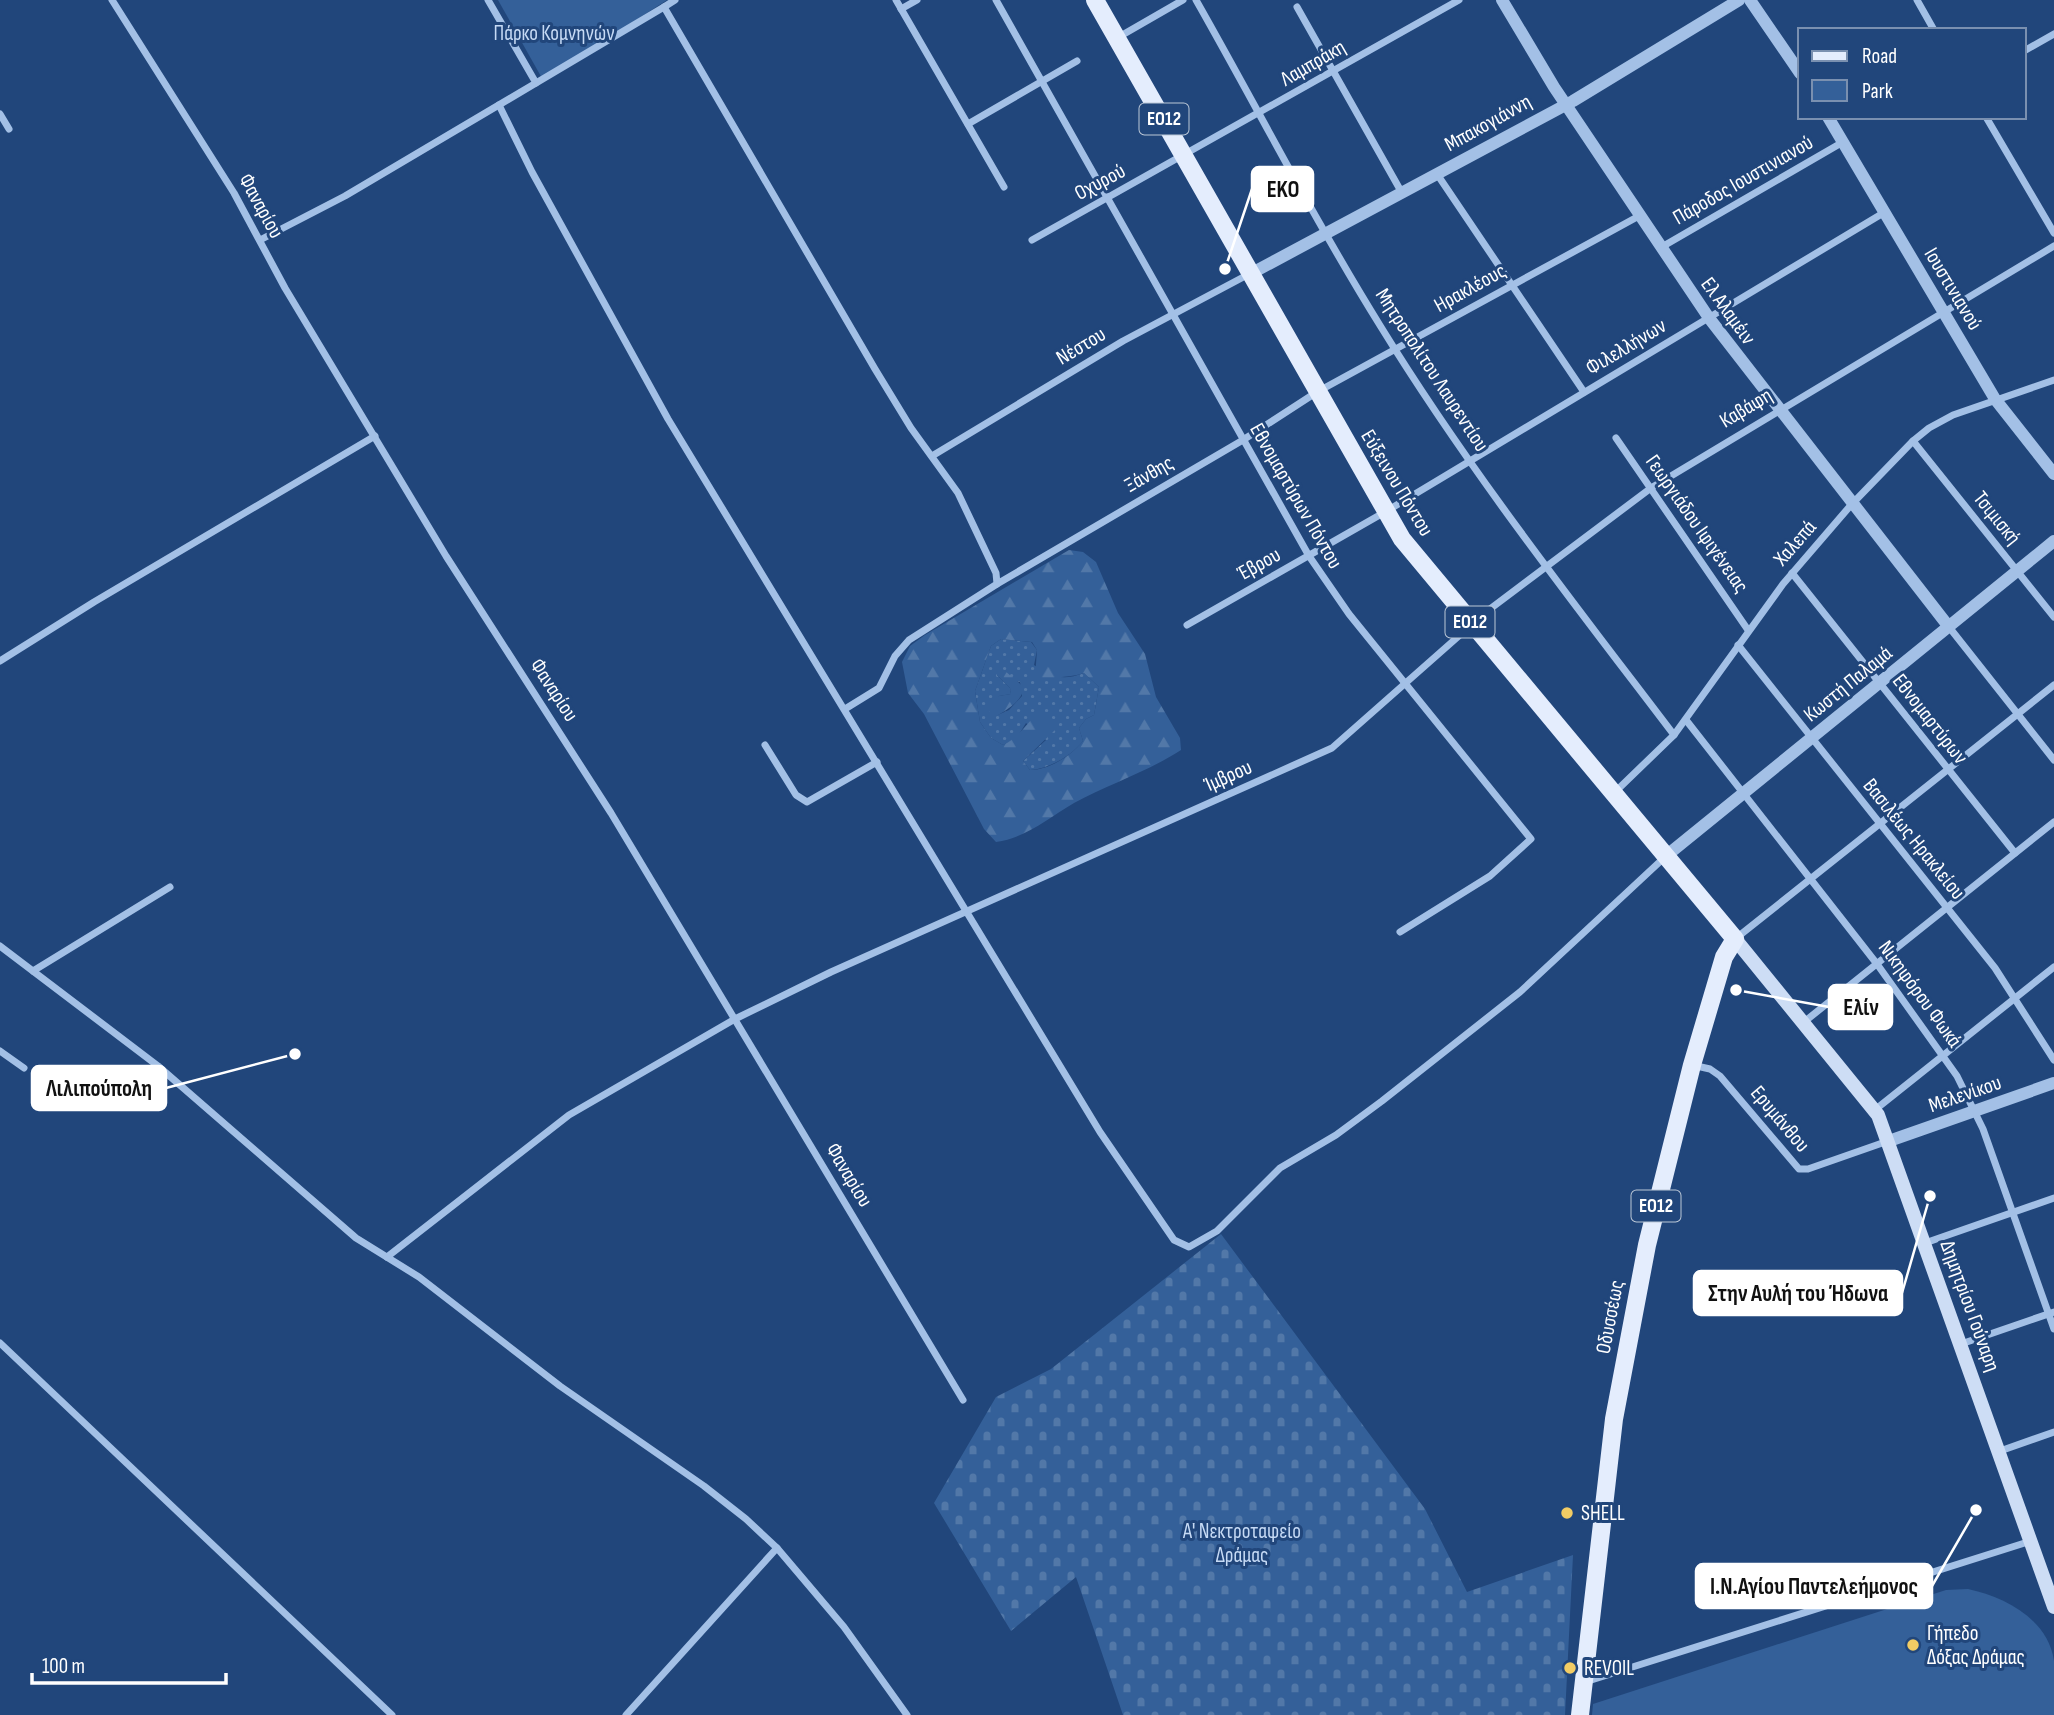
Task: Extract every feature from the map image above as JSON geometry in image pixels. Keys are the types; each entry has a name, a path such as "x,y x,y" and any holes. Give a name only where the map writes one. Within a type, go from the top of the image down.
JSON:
{"main road":[{"name":"Εύξεινου Πόντου","path":"1095,0 1402,539 1735,939"},
{"name":"Δημητρίου Γούναρη","path":"1735,939 1875,1110 1889,1141 2054,1607"},
{"name":"Οδυσσέως","path":"1580,1715 1617,1398 1650,1232 1692,1065 1724,957 1735,939"}],"street":[{"name":"Φαναρίου","path":"113,0 203,141 285,288 446,556 585,771 963,1400"},
{"path":"488,0 536,83"},
{"path":"260,240 345,196 675,0"},
{"path":"896,0 1004,187"},
{"path":"901,9 917,0"},
{"name":"Εθνομαρτύρων Πόντου","path":"996,0 1309,556 1349,614 1531,839 1490,876 1400,932"},
{"path":"1117,38 1183,0"},
{"name":"Μητροπολίτου Λαυρεντίου","path":"1196,0 1395,349 1470,461 1674,735"},
{"name":"Λαμπράκη","path":"1185,156 1459,0"},
{"name":"Ελ Αλαμέιν","path":"1502,0 1565,104 1709,318 1777,410 1949,627"},
{"name":"Μπακογιάννη","path":"1252,273 1565,104 1739,0"},
{"path":"1750,0 1798,70"},
{"path":"1917,0 1933,28"},
{"path":"664,7 875,369 963,503 996,573 997,584"},
{"path":"1297,7 1402,193"},
{"path":"2026,50 2053,37"},
{"path":"968,124 1077,61"},
{"path":"499,105 532,172 668,419 1100,1132 1174,1240 1189,1247 1217,1231 1280,1168 1373,1108 1520,992 1666,856"},
{"path":"0,114 9,129"},
{"name":"Ιουστινιανού","path":"1829,119 1995,399 2054,474"},
{"path":"1987,119 2054,233"},
{"name":"Πάροδος Ιουστινιανού","path":"1660,248 1843,142"},
{"name":"Οχυρού","path":"1032,240 1185,156"},
{"path":"1437,174 1584,392"},
{"name":"Φιλελλήνων","path":"1385,512 1885,212"},
{"name":"Ηρακλέους","path":"1317,392 1639,216"},
{"name":"Καβάφη","path":"1472,624 1651,488 1943,310 2054,246"},
{"name":"Νέστου","path":"932,456 1107,351 1252,273"},
{"name":"Χαλεπά","path":"1614,793 1674,735 1792,573 1851,505 1913,441 1944,419 2054,380"},
{"name":"Ξάνθης","path":"845,709 879,688 895,656 909,640 997,584 1243,440 1317,392"},
{"path":"0,661 94,602 375,436"},
{"name":"Γεωργιάδου Ιφιγένειας","path":"1616,438 1748,630"},
{"name":"Τσιμισκή","path":"1913,441 2054,617"},
{"name":"Έβρου","path":"1187,625 1385,512"},
{"name":"Κωστή Παλαμά","path":"1666,856 2054,541"},
{"name":"Εθνομαρτύρων","path":"1792,573 2015,853"},
{"name":"Ίμβρου","path":"387,1256 569,1115 735,1019 831,972 1327,751 1472,624"},
{"path":"1949,627 2054,760"},
{"name":"Βασιλέως Ηρακλείου","path":"1738,645 2017,997 2054,1060"},
{"path":"1735,939 2054,685"},
{"name":"Νικηφόρου Φωκά","path":"1686,720 1877,964 1944,1055 1976,1111 2051,1313 2054,1329"},
{"path":"765,745 796,795 807,802 877,762"},
{"path":"1804,1021 2054,822"},
{"path":"33,971 170,887"},
{"path":"2,951 33,971 158,1066 356,1238 446,1297 560,1387 715,1495 777,1548 844,1626 907,1715"},
{"path":"1875,1110 2054,967"},
{"path":"0,1051 24,1068"},
{"name":"Ερυμάνθου","path":"1692,1065 1710,1069 1720,1076 1790,1162 1799,1169 1808,1169 1889,1141"},
{"name":"Μελενίκου","path":"1889,1141 2054,1083"},
{"path":"1925,1242 2054,1198"},
{"path":"1961,1344 2051,1313"},
{"path":"0,1343 392,1715"},
{"path":"2000,1451 2054,1432"},
{"path":"1582,1683 2031,1541"},
{"path":"626,1715 777,1548"}],"green space":[{"name":"Πάρκο Κομνηνών","path":"498,0 667,0 543,80"},
{"path":"1069,550 1083,552 1096,562 1118,613 1145,654 1156,697 1180,738 1181,750 1074,803 1027,832 996,842 984,829 924,714 908,693 902,662 910,646","holes":["1001,639 1032,642 1037,650 1035,678 1046,681 1084,673 1099,687 1094,715 1086,719 1079,728 1083,741 1059,761 1045,768 1030,770 1023,761 1057,728 1052,718 1040,713 1003,745 991,738 980,722 975,691 991,646"]},
{"path":"1001,639 1031,642 1037,650 1034,665 1040,669 1063,677 1084,673 1099,687 1094,715 1086,719 1079,728 1083,741 1066,757 1045,767 1030,770 1023,761 1046,740 1026,723 1016,739 1003,745 991,738 980,722 975,691 991,646","holes":["1006,672 1010,680 1020,682 1022,696 1009,710 993,717 999,696 1011,694 1010,688 997,675"]},
{"path":"1000,667 1024,688 1016,702 993,718 986,706 999,696 1011,694 1010,688 997,675 996,668"},
{"name":"Α' Νεκτροταφείο Δράμας","path":"1221,1234 1425,1509 1467,1592 1573,1555 1565,1715 1123,1715 1076,1577 1011,1631 934,1503 996,1397 1051,1369"},
{"name":"Γήπεδο Δόξας Δράμας","path":"1968,1589 2010,1604 2023,1612 2043,1633 2054,1661 2054,1715 1592,1715 1593,1704 1946,1590"}],"place":[{"name":"EKO","path":"1225,269"},
{"name":"Ελίν","path":"1736,990"},
{"name":"Λιλιπούπολη","path":"295,1054"},
{"name":"Στην Αυλή του Ήδωνα","path":"1930,1196"},
{"name":"Ι.Ν.Αγίου Παντελεήμονος","path":"1976,1510"},
{"name":"SHELL","path":"1567,1513"},
{"name":"Γήπεδο Δόξας Δράμας","path":"1913,1645"},
{"name":"REVOIL","path":"1570,1668"}]}
